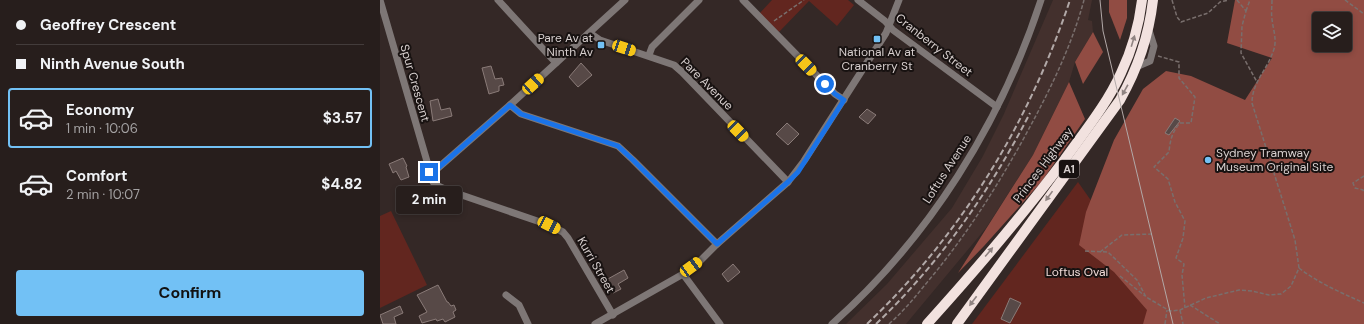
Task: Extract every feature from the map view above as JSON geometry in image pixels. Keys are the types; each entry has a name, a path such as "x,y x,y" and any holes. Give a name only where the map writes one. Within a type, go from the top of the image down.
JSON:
{"highway":[{"name":"Princes Highway","path":"927,324 1021,215 1058,168 1106,100 1116,84 1126,61 1136,29 1142,0"},
{"name":"Princes Highway","path":"956,324 1120,100 1136,67 1148,27 1153,0"}],"street":[{"name":"Spur Crescent","path":"380,0 429,172"},
{"path":"498,0 556,63"},
{"path":"429,172 438,168 510,105 590,33 624,0"},
{"path":"648,55 652,47 699,0"},
{"path":"743,0 835,94 844,100"},
{"name":"Cranberry Street","path":"858,0 885,21 889,26 996,107"},
{"path":"595,324 683,274 700,261 798,172 889,26 899,0"},
{"name":"Loftus Avenue","path":"832,324 893,264 934,210 968,160 996,107 1029,34 1041,0"},
{"path":"1136,67 1150,61 1154,46 1148,27"},
{"name":"Pare Avenue","path":"590,33 600,40 674,65 788,182"},
{"path":"510,105 521,114 618,146 717,244"},
{"name":"Kurri Street","path":"429,172 433,182 438,186 549,225 563,232 613,315"},
{"path":"683,274 720,324"},
{"path":"506,295 519,305 528,324"}],"path":[{"path":"767,25 804,0"},
{"path":"889,324 903,312 957,245 984,206 1011,162 1046,97 1077,26 1084,0"},
{"path":"1172,0 1180,22 1208,13 1220,2 1229,0"},
{"path":"1237,0 1246,11"},
{"path":"1250,0 1242,26 1241,53 1257,82"},
{"path":"1120,276 1146,297 1167,309 1180,310 1206,298 1239,290 1269,295 1281,294 1291,286 1299,268 1295,240 1252,103 1252,93 1275,48 1272,0"},
{"path":"1345,0 1364,14"},
{"path":"1152,54 1179,62 1179,78 1195,97 1191,123 1180,123 1173,131 1169,152 1154,167 1168,179 1175,202 1185,221 1183,238 1176,258 1184,264 1182,276 1185,308"},
{"path":"1364,176 1353,182 1355,188 1362,190 1364,193"},
{"path":"1100,252 1122,234 1152,234"},
{"path":"1085,251 1108,252 1137,280 1146,297"},
{"path":"1299,268 1313,279 1327,284 1364,303"},
{"path":"1190,305 1220,324"},
{"path":"1165,324 1167,309"},
{"path":"1180,310 1183,324"}],"shaded area":[{"path":"1053,0 1092,0 1088,20 1092,21 1093,32 1075,62 1069,82 1033,155 986,228 906,324 846,324 887,284 952,208 983,156 1003,116"},
{"path":"1109,0 1127,0 1127,18 1120,40 1109,12"},
{"path":"1235,0 1364,0 1364,324 1143,324 1147,310 1114,272 1079,245 1086,212 1114,140 1143,89 1166,71 1191,76 1245,100 1272,58 1227,43"},
{"path":"1093,32 1103,52 1083,84 1075,62"},
{"path":"1069,82 1085,119 1042,181 958,273 1033,155"}],"green space":[{"path":"772,0 848,0 854,5 837,26 809,1 779,32 759,14"},
{"name":"Loftus Oval","path":"1078,182 1160,299 1143,324 972,324"},
{"path":"391,211 427,285 380,308 380,216"}],"building":[{"path":"581,63 592,75 578,87 569,77"},
{"path":"491,66 495,79 502,78 504,85 499,86 499,91 489,94 482,68"},
{"path":"438,99 441,110 450,108 452,116 433,121 430,101"},
{"path":"867,109 876,115 868,124 859,117"},
{"path":"1175,118 1180,121 1169,135 1165,133"},
{"path":"787,123 799,134 788,145 776,134"},
{"path":"403,158 407,166 409,177 401,180 396,171 393,173 389,164"},
{"path":"733,264 740,272 728,282 722,274"},
{"path":"624,270 628,278 618,284 621,289 613,293 606,280"},
{"path":"438,285 447,302 451,306 454,305 456,310 453,312 455,317 445,322 443,319 437,321 436,319 422,323 419,316 427,312 417,295"},
{"path":"1010,298 1021,303 1010,323 1001,319"},
{"path":"400,306 403,313 394,317 396,324 383,324 380,315"}],"tram line":[{"path":"1100,0 1103,31 1173,324"}],"railway":[{"path":"867,324 901,290 933,253 962,215 988,175 1013,133 1034,90 1053,46 1070,0"},
{"path":"876,324 921,276 962,225 981,198 1015,142 1030,113"}],"place":[{"name":"National Av at Cranberry St","path":"877,39"},
{"name":"Pare Av at Ninth Av","path":"601,45"},
{"name":"Sydney Tramway Museum Original Site","path":"1208,160"}],"route":[{"path":"429,172 438,168 510,105 521,114 618,146 717,244 798,172 844,100 835,94 825,84"}]}
